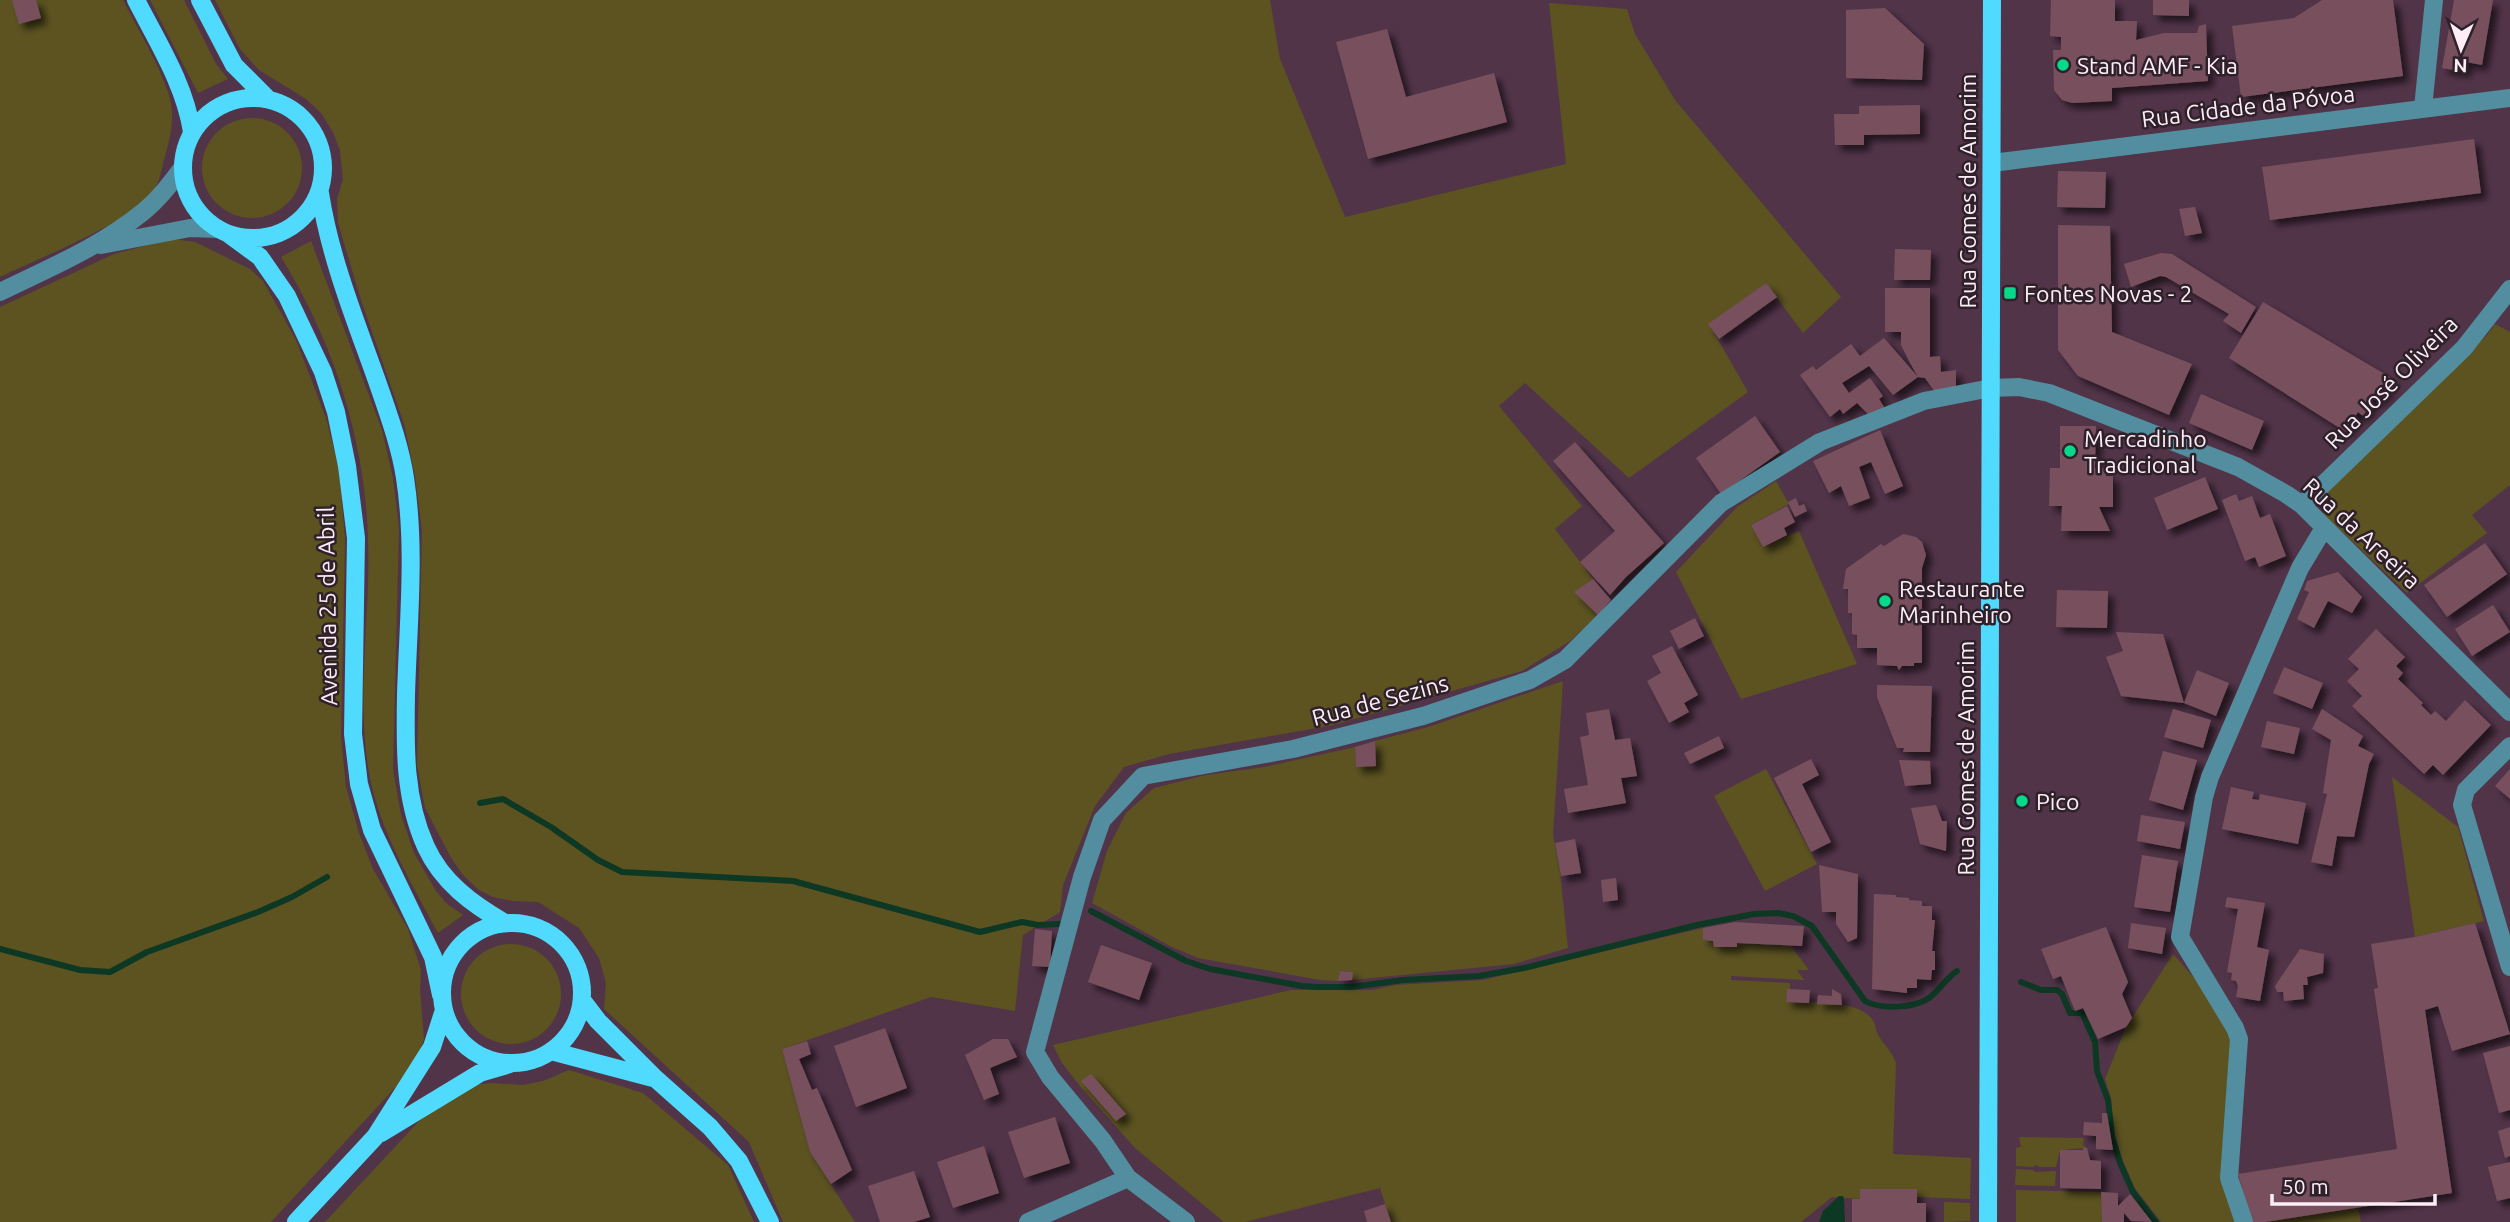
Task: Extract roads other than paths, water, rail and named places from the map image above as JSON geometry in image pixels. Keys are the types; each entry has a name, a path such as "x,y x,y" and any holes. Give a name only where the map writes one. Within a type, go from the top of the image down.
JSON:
{"main road":[{"path":"136,0 180,86 189,110 192,132"},
{"path":"200,0 234,65 268,99"},
{"name":"Rua Gomes de Amorim","path":"1988,1222 1992,0"},
{"path":"246,98 268,99 291,108 309,124 321,145 325,169 320,193 309,212 293,227 273,236 251,239 224,232 208,222 193,205 185,185 185,149 192,132 206,116 225,104 246,98"},
{"name":"Avenida 25 de Abril","path":"320,193 331,251 393,428 405,476 410,529 406,768 413,811 426,848 449,882 475,906 505,923"},
{"name":"Avenida 25 de Abril","path":"224,232 260,257 287,296 323,372 336,412 347,466 356,538 353,734 359,784 372,830 433,957 442,1003 451,1028 462,1042 486,1057 513,1063"},
{"name":"Avenida 25 de Abril","path":"296,1222 375,1137 432,1047 442,1003 444,974 452,955 466,939 484,928 505,923 523,923 541,929 557,939 572,956 580,977 582,1000 577,1020 566,1037 551,1051 533,1060 480,1073 375,1137"},
{"path":"582,1000 598,1021 656,1079 710,1127 739,1161 770,1222"},
{"path":"551,1051 656,1079"}],"street":[{"path":"2423,108 2434,0"},
{"name":"Rua Cidade da Póvoa","path":"1992,163 2510,98"},
{"path":"0,292 94,247 144,212 165,191 183,167"},
{"path":"94,247 190,228 224,232"},
{"name":"Rua José Oliveira","path":"2302,505 2450,362 2510,289"},
{"name":"Rua da Areeira","path":"1991,388 2019,387 2049,393 2238,467 2302,505 2510,712"},
{"name":"Rua de Sezins","path":"1128,1178 1103,1141 1050,1076 1035,1052 1082,877 1102,820 1143,776 1293,750 1423,716 1530,680 1565,660 1721,503 1820,442 1924,401 1991,388"},
{"path":"2244,1222 2229,1178 2239,1039 2180,937 2204,797 2210,777 2300,568 2324,527"},
{"path":"2510,746 2466,790 2462,805 2510,967"},
{"path":"1028,1222 1128,1178 1186,1222"}],"waterway":[{"path":"480,803 503,799 551,827 598,860 622,872 793,881 980,932 1022,922 1038,925 1059,924"},
{"path":"0,949 80,970 110,972 147,952 258,912 327,877"},
{"path":"1091,911 1186,961 1210,969 1302,986 1351,987 1403,980 1479,976 1524,968 1697,925 1754,914 1778,913 1793,916 1812,926 1865,1001 1872,1004 1897,1007 1923,1001 1933,995 1957,971"},
{"path":"2021,982 2041,990 2057,990 2062,994 2070,1013 2082,1013 2095,1042 2097,1071 2108,1100 2112,1136 2120,1163 2133,1192 2156,1222"}],"place":[{"name":"Stand AMF - Kia","path":"2063,65"},
{"name":"Fontes Novas - 2","path":"2010,293"},
{"name":"Mercadinho Tradicional","path":"2070,451"},
{"name":"Restaurante Marinheiro","path":"1885,601"},
{"name":"Pico","path":"2022,801"}]}
